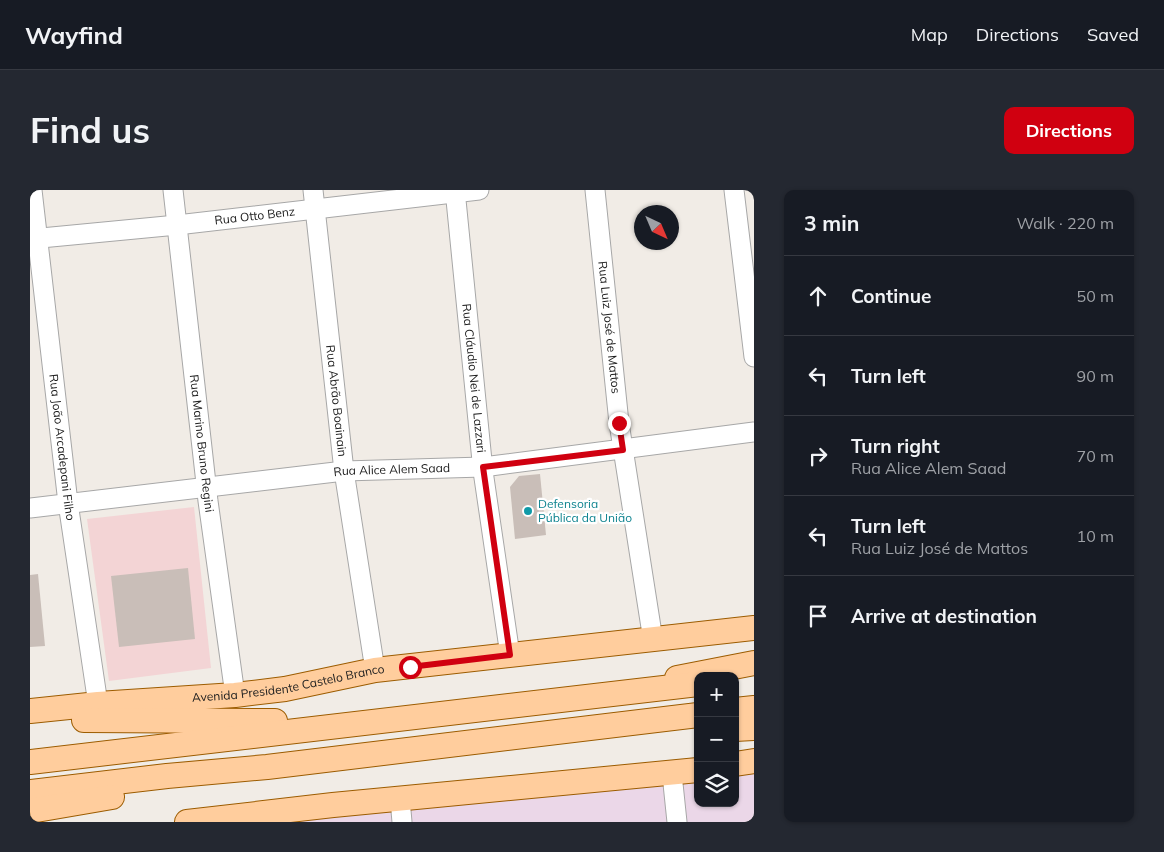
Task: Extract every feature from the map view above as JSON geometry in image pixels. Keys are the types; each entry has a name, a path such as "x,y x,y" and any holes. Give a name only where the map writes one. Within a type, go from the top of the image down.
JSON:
{"main road":[{"name":"Avenida Presidente Castelo Branco","path":"30,711 98,704 235,696 285,689 375,670 754,628"},
{"path":"586,697 754,663"},
{"path":"739,680 754,678"},
{"path":"30,762 694,684"},
{"path":"739,710 754,708"},
{"path":"30,792 167,776 267,767 694,715"},
{"path":"30,720 260,720 339,725"},
{"path":"624,723 694,728"},
{"path":"739,729 754,728"},
{"path":"739,763 754,761"},
{"path":"30,811 267,767"},
{"path":"187,822 401,810 694,771"}],"street":[{"name":"Rua João Arcadepani Filho","path":"32,190 34,239 68,503 98,704"},
{"name":"Rua Marino Bruno Regini","path":"173,190 206,486 235,696"},
{"name":"Rua Abrão Boainain","path":"313,190 344,471 375,670"},
{"name":"Rua Otto Benz","path":"34,239 177,225 455,191 479,190"},
{"name":"Rua Luiz José de Mattos","path":"595,190 623,450 653,640"},
{"path":"734,190 754,357"},
{"name":"Rua Cláudio Nei de Lazzari","path":"455,191 483,467 510,655"},
{"name":"Rua Alice Alem Saad","path":"30,508 344,471 483,467 754,432"},
{"path":"672,774 677,822"}],"shaded area":[{"path":"194,507 211,668 109,681 87,519"},
{"path":"754,763 754,822 198,822 694,771 694,807 739,807 739,765"}],"building":[{"name":"Defensoria Pública da União","path":"540,474 546,535 515,539 510,487 519,476"},
{"path":"188,568 195,639 119,647 111,576"},
{"path":"38,574 45,646 30,647 30,575"}],"place":[{"name":"Defensoria Pública da União","path":"528,511"}],"route":[{"path":"410,667 510,655 483,467 623,450 619,423"}]}
